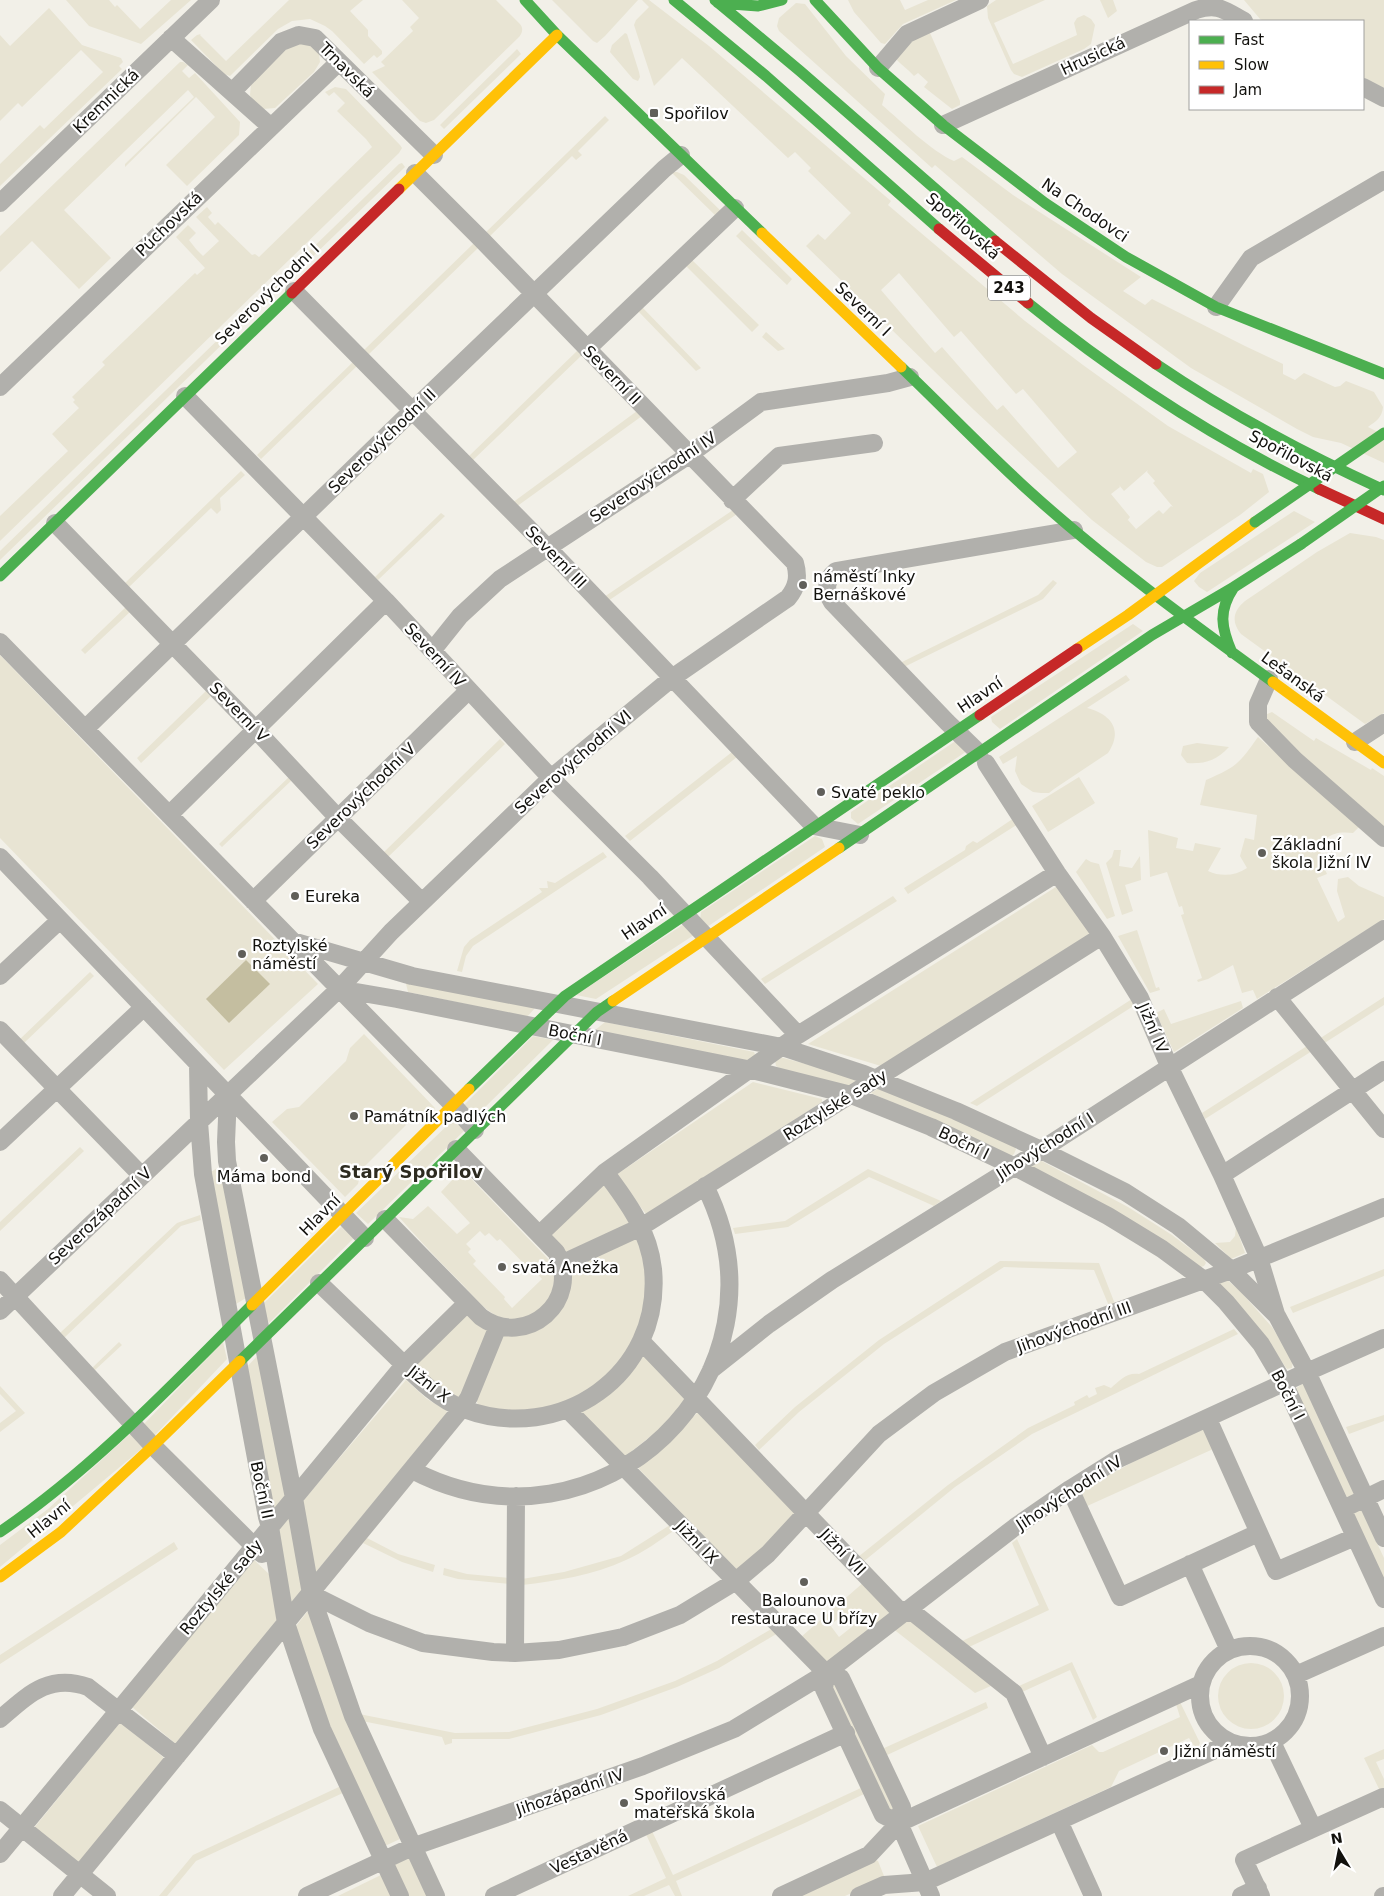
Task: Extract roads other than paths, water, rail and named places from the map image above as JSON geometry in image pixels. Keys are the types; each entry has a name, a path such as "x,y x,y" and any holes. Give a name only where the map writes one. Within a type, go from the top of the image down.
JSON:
{"main road":[{"name":"Severní I","path":"525,0 557,36 1028,490 1074,530 1185,616"},
{"name":"Spořilovská","path":"674,0 741,54 1006,285 1107,363 1204,428 1277,469 1384,520"},
{"path":"717,1 754,6 771,4 782,0"},
{"name":"Na Chodovci","path":"815,0 878,68 943,125 1045,203 1126,257 1216,307 1384,374"},
{"name":"Spořilovská","path":"717,1 1037,275 1126,343 1178,380 1236,415 1384,490"},
{"name":"Severovýchodní I","path":"0,576 557,36"},
{"path":"1370,369 1384,384"},
{"name":"Hlavní","path":"0,1532 35,1508 133,1424 556,1003 814,826 1128,616 1255,522 1384,433"},
{"name":"Hlavní","path":"0,1577 62,1532 153,1446 474,1130 597,1012 860,835 983,758 1152,635 1234,587 1301,544 1384,486"},
{"path":"1232,652 1224,636 1222,617 1228,595 1234,587"},
{"name":"Lešanská","path":"1185,616 1384,763"}],"street":[{"name":"Kremnická","path":"0,203 211,0"},
{"path":"878,68 907,34 980,0"},
{"name":"Hrusická","path":"943,125 1196,10 1211,5 1223,9 1242,20"},
{"name":"Trnavská","path":"232,92 281,42 298,35 315,38 434,155"},
{"path":"171,38 271,127"},
{"name":"Púchovská","path":"0,387 339,62"},
{"path":"1364,88 1384,98"},
{"name":"Severovýchodní II","path":"85,729 412,411 664,169 681,156"},
{"name":"Severní II","path":"415,173 795,563 798,573 797,582"},
{"path":"1216,307 1251,258 1384,180"},
{"path":"587,349 735,208"},
{"name":"Severní III","path":"294,291 547,547 814,826"},
{"name":"Severovýchodní IV","path":"432,651 460,616 500,579 689,455 761,402 888,384 910,377"},
{"name":"Severní IV","path":"185,396 386,601 468,691 685,914 798,1035"},
{"path":"732,500 779,456 874,443"},
{"name":"Severní V","path":"55,523 173,643 338,818 422,902"},
{"path":"956,730 832,602 826,587 828,581 836,571 1074,530"},
{"name":"Severovýchodní VI","path":"339,989 363,961 422,902 551,778 672,678 788,598 794,591 797,582"},
{"path":"169,815 386,601"},
{"path":"0,642 292,940 474,1130"},
{"path":"1268,679 1258,704 1258,722 1295,760 1384,838"},
{"name":"Severovýchodní V","path":"254,901 468,691"},
{"path":"1355,742 1384,723"},
{"name":"Jižní IV","path":"956,730 983,758 1057,873 1102,936 1140,998 1169,1066 1222,1175 1259,1258 1277,1316"},
{"path":"814,826 860,835"},
{"path":"0,857 365,1238"},
{"path":"540,1234 605,1172 752,1070 798,1035 1057,873"},
{"path":"0,976 60,920"},
{"name":"Jihovýchodní I","path":"711,1370 769,1324 832,1280 1041,1150 1384,929"},
{"name":"Roztylské sady","path":"562,1264 641,1227 1102,936"},
{"path":"292,940 363,961"},
{"name":"Boční I","path":"363,961 412,976 782,1047 877,1079 961,1113 1125,1192 1178,1226 1231,1270 1277,1316 1306,1372 1384,1538"},
{"path":"228,1095 339,989"},
{"name":"Boční I","path":"339,989 752,1070 851,1095 931,1127 1013,1166 1108,1216 1162,1249 1204,1280 1226,1302 1261,1344 1284,1383 1384,1599"},
{"path":"1277,997 1384,1129"},
{"path":"0,1142 144,1007"},
{"path":"0,1030 142,1176"},
{"name":"Boční II","path":"198,1064 199,1122 203,1174 270,1527 286,1623 322,1729 400,1896"},
{"path":"1222,1175 1384,1070"},
{"name":"Severozápadní V","path":"0,1311 228,1095"},
{"name":"Boční II","path":"228,1095 227,1161 294,1498 311,1594 353,1716 436,1896"},
{"path":"384,1219 481,1318 498,1326 522,1327 541,1319 550,1311 562,1287 562,1264 556,1252 456,1148"},
{"name":"Jižní X","path":"319,1283 431,1390 462,1408 491,1417 522,1420 544,1417 568,1410 588,1400 608,1385 622,1370 641,1341 651,1308 654,1289 653,1268 649,1248 641,1227 629,1205 605,1172"},
{"path":"412,1470 467,1491 492,1495 516,1496 560,1492 585,1485 624,1467 657,1443 673,1428 696,1398 711,1370 722,1338 727,1313 729,1269 723,1232 706,1186"},
{"name":"Jihovýchodní III","path":"311,1594 369,1623 423,1643 516,1653 559,1650 623,1637 680,1615 736,1581 768,1554 879,1434 934,1393 1005,1352 1231,1270 1384,1207"},
{"path":"0,1280 153,1446 276,1567"},
{"name":"Roztylské sady","path":"0,1854 404,1365 467,1302"},
{"path":"62,1896 462,1408 469,1397 498,1326"},
{"name":"Jihovýchodní IV","path":"826,1674 1015,1527 1116,1460 1384,1338"},
{"name":"Jižní VII","path":"641,1341 896,1608 915,1614 1014,1693 1044,1757"},
{"name":"Jihovýchodní IV","path":"1340,1358 1384,1350"},
{"name":"Jižní IX","path":"568,1410 826,1674 841,1678 902,1807 899,1823 928,1889"},
{"path":"1208,1419 1276,1571 1354,1537"},
{"path":"1070,1489 1120,1597 1258,1533"},
{"path":"1342,1509 1384,1489"},
{"path":"516,1496 516,1653"},
{"path":"1190,1564 1229,1650"},
{"path":"1303,1672 1384,1636"},
{"path":"1244,1646 1260,1647 1275,1652 1303,1672 1300,1706 1295,1720 1285,1733 1272,1742 1258,1746 1230,1743 1218,1736 1208,1725 1202,1712 1199,1698 1201,1684 1207,1670 1216,1658 1229,1650 1244,1646"},
{"name":"Jižní IX","path":"826,1674 824,1689 884,1815 899,1823"},
{"name":"Jihozápadní IV","path":"307,1896 412,1847 644,1766 734,1729 826,1674"},
{"path":"0,1719 40,1688 57,1683 74,1682 88,1686 177,1756"},
{"path":"781,1896 869,1855 899,1823 1201,1684"},
{"name":"Vestavěná","path":"494,1896 846,1732"},
{"path":"1272,1742 1313,1828"},
{"path":"859,1896 884,1884 928,1889 1059,1821 1230,1743"},
{"path":"1241,1896 1259,1892 1244,1860 1383,1798"},
{"path":"0,1810 106,1896"},
{"path":"1059,1821 1093,1896"}],"place":[{"name":"Spořilov","path":"654,113"},
{"name":"náměstí Inky Bernáškové","path":"803,585"},
{"name":"Svaté peklo","path":"821,792"},
{"name":"Základní škola Jižní IV","path":"1262,853"},
{"name":"Eureka","path":"295,896"},
{"name":"Roztylské náměstí","path":"242,954"},
{"name":"Památník padlých","path":"354,1116"},
{"name":"Máma bond","path":"264,1158"},
{"name":"svatá Anežka","path":"502,1267"},
{"name":"Balounova restaurace U břízy","path":"804,1582"},
{"name":"Jižní náměstí","path":"1164,1751"},
{"name":"Spořilovská mateřská škola","path":"624,1803"}],"district":[{"name":"Starý Spořilov","path":"411,1171"}]}
